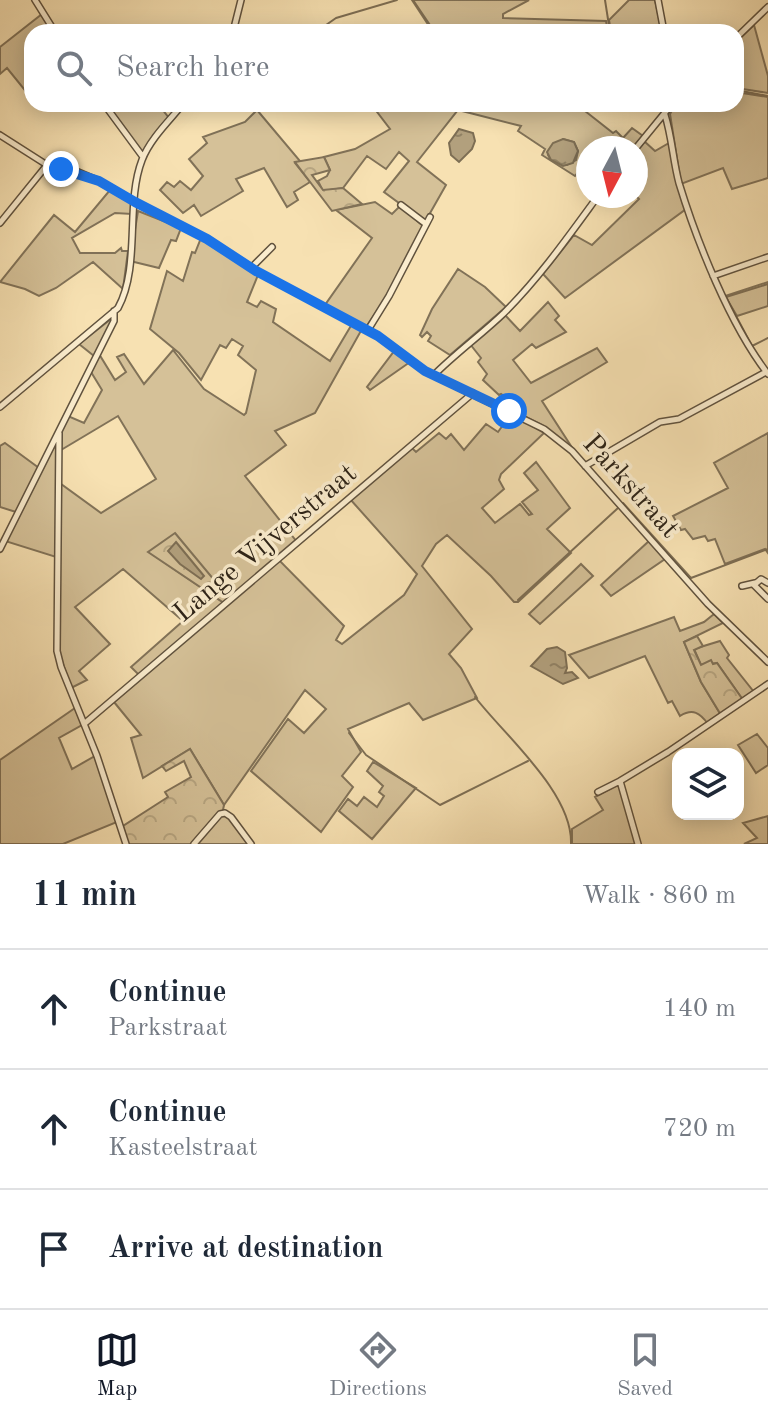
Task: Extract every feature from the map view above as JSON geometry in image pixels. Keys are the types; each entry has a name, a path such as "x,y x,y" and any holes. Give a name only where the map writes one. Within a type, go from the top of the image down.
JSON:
{"street":[{"path":"35,0 50,24"},
{"path":"235,24 241,0"},
{"path":"658,0 662,24"},
{"path":"744,30 768,7"},
{"path":"110,112 143,157"},
{"path":"0,407 114,311 122,299 143,157 177,112"},
{"path":"647,136 667,112"},
{"path":"585,466 660,422 679,419 767,373 713,276 679,180 665,115"},
{"name":"Parkstraat","path":"0,135 47,165 78,172 99,181 207,239 251,268 368,330 434,375 544,429 572,451 708,604 768,662"},
{"path":"0,223 47,165"},
{"path":"401,205 426,224"},
{"path":"434,375 503,314 542,273 589,208"},
{"path":"368,330 430,217"},
{"path":"251,268 272,247"},
{"path":"713,276 768,257"},
{"path":"0,549 114,321 114,311"},
{"name":"Lange Vijverstraat","path":"84,724 473,393"},
{"path":"59,433 56,645 61,667 126,844"},
{"path":"742,586 761,579 768,583"},
{"path":"755,583 755,588 768,599"},
{"path":"598,792 702,730 768,684"},
{"path":"620,781 638,844"},
{"path":"194,844 220,814 225,813 251,844"}],"green space":[{"path":"412,0 529,0 503,14 503,18 606,21 607,24 428,24"},
{"path":"629,0 655,0 660,24 610,24 609,20"},
{"path":"42,14 48,24 29,24"},
{"path":"754,25 768,76 768,93 744,89 744,34"},
{"path":"24,28 24,89 7,68 0,74 0,47"},
{"path":"744,93 768,97 768,178 732,189 723,168 681,184 670,114 744,112"},
{"path":"111,112 164,112 169,118 142,154"},
{"path":"259,112 300,161 295,163 310,182 294,192 298,200 287,207 264,168 236,179 243,191 201,216 194,205 183,213 160,190 167,182 174,187 180,181 191,190 203,176 189,159 207,143 203,137 245,122"},
{"path":"377,112 456,112 417,162 446,185 425,222 384,192 409,161 399,152 386,169 367,156 343,188 323,191 318,181 330,170 324,157 355,149 390,129"},
{"path":"466,112 586,112 621,136 576,136 576,146 574,142 563,139 548,155 551,160 567,165 576,160 575,176 542,155 545,149 518,131 521,126"},
{"path":"632,128 643,136 625,136"},
{"path":"669,143 686,209 565,298 543,274 574,235 592,245 630,208 648,208 648,145 655,151"},
{"path":"324,157 330,170 312,175 323,190 343,188 362,204 332,211 295,162"},
{"path":"110,190 133,203 132,214 115,213 72,238 80,253 115,253 121,248 128,251 123,289 93,262 39,296 0,282 54,215 75,232"},
{"path":"375,202 392,214 400,206 423,226 389,293 366,327 325,305 372,238 336,210"},
{"path":"138,211 181,228 176,241 171,240 159,268 130,261"},
{"path":"201,238 258,275 247,302 257,307 261,301 276,309 273,322 330,361 352,324 362,329 315,413 275,431 286,445 245,476 297,542 230,599 149,552 224,603 140,676 131,667 183,621 123,569 75,607 110,644 79,671 87,680 71,688 59,652 61,484 101,513 156,479 118,416 61,450 62,430 68,416 84,423 102,390 91,372 99,354 115,380 126,372 117,357 124,354 144,384 173,350 204,389 244,415 246,413 256,370 238,355 243,346 232,339 226,348 220,345 201,380 179,353 150,329 167,271 183,281 192,252 195,253"},
{"path":"458,269 485,287 506,307 450,355 428,341 431,336 427,332 422,337 420,335 432,309"},
{"path":"768,282 768,306 737,316 725,296"},
{"path":"548,302 559,316 555,320 566,332 536,348 532,344 513,360 531,383 597,348 607,362 542,401 573,449 542,425 506,407 510,400 499,395 483,380 487,374 478,362 481,358 470,344 505,315 520,331"},
{"path":"112,321 94,356 79,344"},
{"path":"395,350 410,362 370,390 367,387"},
{"path":"511,414 544,433 501,474 499,480 504,489 482,508 495,523 520,504 529,515 532,514 522,502 538,490 524,473 536,462 570,508 547,529 571,553 518,602 514,602 447,535 436,544 422,566 472,629 449,654 461,668 477,698 423,720 409,703 348,729 361,752 342,776 353,787 321,832 251,771 288,719 304,733 326,709 305,690 224,805 190,749 143,778 131,738 141,735 114,702 279,560 344,626 336,640 342,644 404,595 417,574 350,499 412,448 416,452 439,433 446,439 451,434 464,450 486,424 498,432"},
{"path":"768,433 768,553 765,549 725,564 715,539 708,541 705,536 693,539 685,529 681,530 673,516 728,488 714,463"},
{"path":"58,442 56,557 5,541"},
{"path":"5,443 39,468 16,512 0,507 0,446"},
{"path":"175,533 230,599 224,603 148,552"},
{"path":"649,541 665,559 611,596 601,585"},
{"path":"581,564 593,576 540,624 529,614"},
{"path":"714,614 723,623 684,642 701,682 721,715 708,724 696,713 680,716 672,701 668,703 645,656 589,678 569,655 674,617 680,631 704,622"},
{"path":"697,636 703,646 694,650 701,665 711,660 713,664 717,663 743,700 721,715 701,682 684,642"},
{"path":"720,641 729,655 727,658 754,692 743,700 717,663 701,665 694,649"},
{"path":"75,708 82,725 59,738 72,769 95,756 117,822 63,844 0,844 0,760"},
{"path":"757,734 768,748 768,765 756,773 744,754 744,748 738,745"},
{"path":"190,749 224,805 222,815 196,844 128,844 123,826 168,797 165,792 191,777 184,761 166,771 162,766"},
{"path":"373,762 416,788 372,839 339,811 348,799 357,806 364,797 377,807 384,796 379,792 383,786 367,771"},
{"path":"619,784 637,844 572,844 572,829 603,810 595,797"},
{"path":"222,815 227,816 249,844 196,844"},
{"path":"768,816 768,844 744,844 757,838 743,823"}],"water":[{"path":"459,129 473,133 475,141 472,149 459,162 451,155 449,143"},
{"path":"563,139 574,142 576,156 573,163 563,166 551,160 547,152 553,143"},
{"path":"176,542 204,576 201,579 168,551"},
{"path":"557,647 565,652 565,673 572,672 578,678 563,684 531,666 547,649"}],"waterway":[{"path":"327,24 336,18 397,0"},
{"path":"413,0 429,24"},
{"path":"605,0 609,24"},
{"path":"744,92 768,96"},
{"path":"768,284 726,297 752,346 768,338"},
{"path":"623,503 691,578 768,549"},
{"path":"518,600 618,508"},
{"path":"475,697 549,785 569,825 571,844"},
{"path":"349,733 366,755 440,805 528,761"}],"route":[{"path":"61,169 99,181 207,239 256,271 378,336 425,371 509,411"}]}
